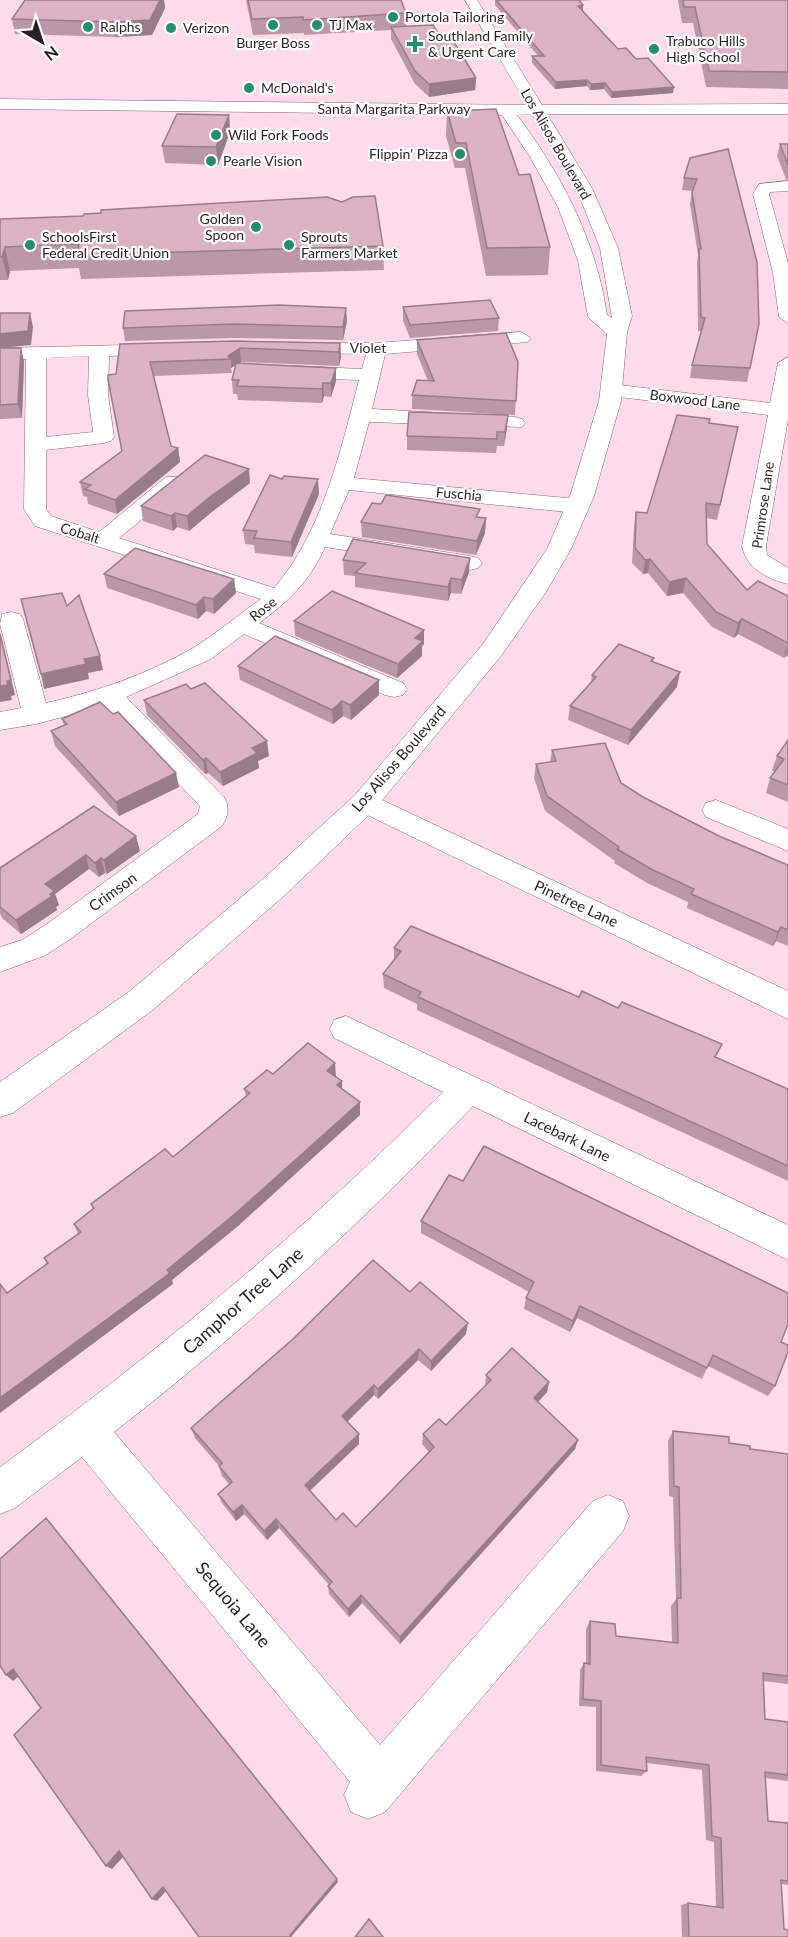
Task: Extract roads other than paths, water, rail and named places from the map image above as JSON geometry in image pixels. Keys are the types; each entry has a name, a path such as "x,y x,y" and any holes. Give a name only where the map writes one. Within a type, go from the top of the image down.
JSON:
{"main road":[{"name":"Los Alisos Boulevard","path":"0,1102 142,1000 274,887 365,802 492,650 534,592 559,549 580,501 610,395 617,332 622,316 609,248 584,188 471,0"},
{"name":"Santa Margarita Parkway","path":"0,104 509,109 541,116 788,122"},
{"name":"Los Alisos Boulevard","path":"509,109 536,152 581,237 596,292 598,317 617,332"},
{"name":"Santa Margarita Parkway","path":"0,116 509,109"},
{"name":"Santa Margarita Parkway","path":"541,116 788,109"}],"street":[{"path":"788,186 765,188 761,194 785,273 788,317"},
{"name":"Violet","path":"282,347 377,349 521,338"},
{"path":"0,354 175,347"},
{"name":"Rose","path":"0,721 36,715 108,695 202,652 243,625 279,597 304,568 343,477 372,375 377,349"},
{"path":"36,445 104,437 98,395 99,350"},
{"name":"Cobalt","path":"36,354 35,509 43,521 279,597"},
{"name":"Primrose Lane","path":"788,363 754,546 756,557 770,569 788,577"},
{"path":"277,372 372,375"},
{"name":"Boxwood Lane","path":"610,395 779,416"},
{"path":"361,415 515,423"},
{"path":"103,540 195,464"},
{"name":"Fuschia","path":"343,477 580,501"},
{"path":"317,539 470,563"},
{"path":"11,618 36,715"},
{"path":"243,625 394,688"},
{"name":"Crimson","path":"0,960 33,948 212,819 215,811 214,804 108,695"},
{"name":"Pinetree Lane","path":"365,802 753,987 788,1006"},
{"path":"717,810 788,841"},
{"name":"Lacebark Lane","path":"346,1029 788,1243"},
{"name":"Camphor Tree Lane","path":"0,1493 86,1431 263,1287 417,1143 468,1089"},
{"name":"Sequoia Lane","path":"86,1431 373,1788 608,1516"}],"place":[{"name":"Portola Tailoring","path":"393,17"},
{"name":"Burger Boss","path":"273,25"},
{"name":"TJ Max","path":"317,25"},
{"name":"Ralphs","path":"88,27"},
{"name":"Verizon","path":"171,28"},
{"name":"Southland Family & Urgent Care","path":"415,44"},
{"name":"Trabuco Hills High School","path":"654,49"},
{"name":"McDonald's","path":"249,88"},
{"name":"Wild Fork Foods","path":"216,135"},
{"name":"Flippin' Pizza","path":"460,154"},
{"name":"Pearle Vision","path":"211,161"},
{"name":"Golden Spoon","path":"256,227"},
{"name":"SchoolsFirst Federal Credit Union","path":"30,245"},
{"name":"Sprouts Farmers Market","path":"289,245"}]}
